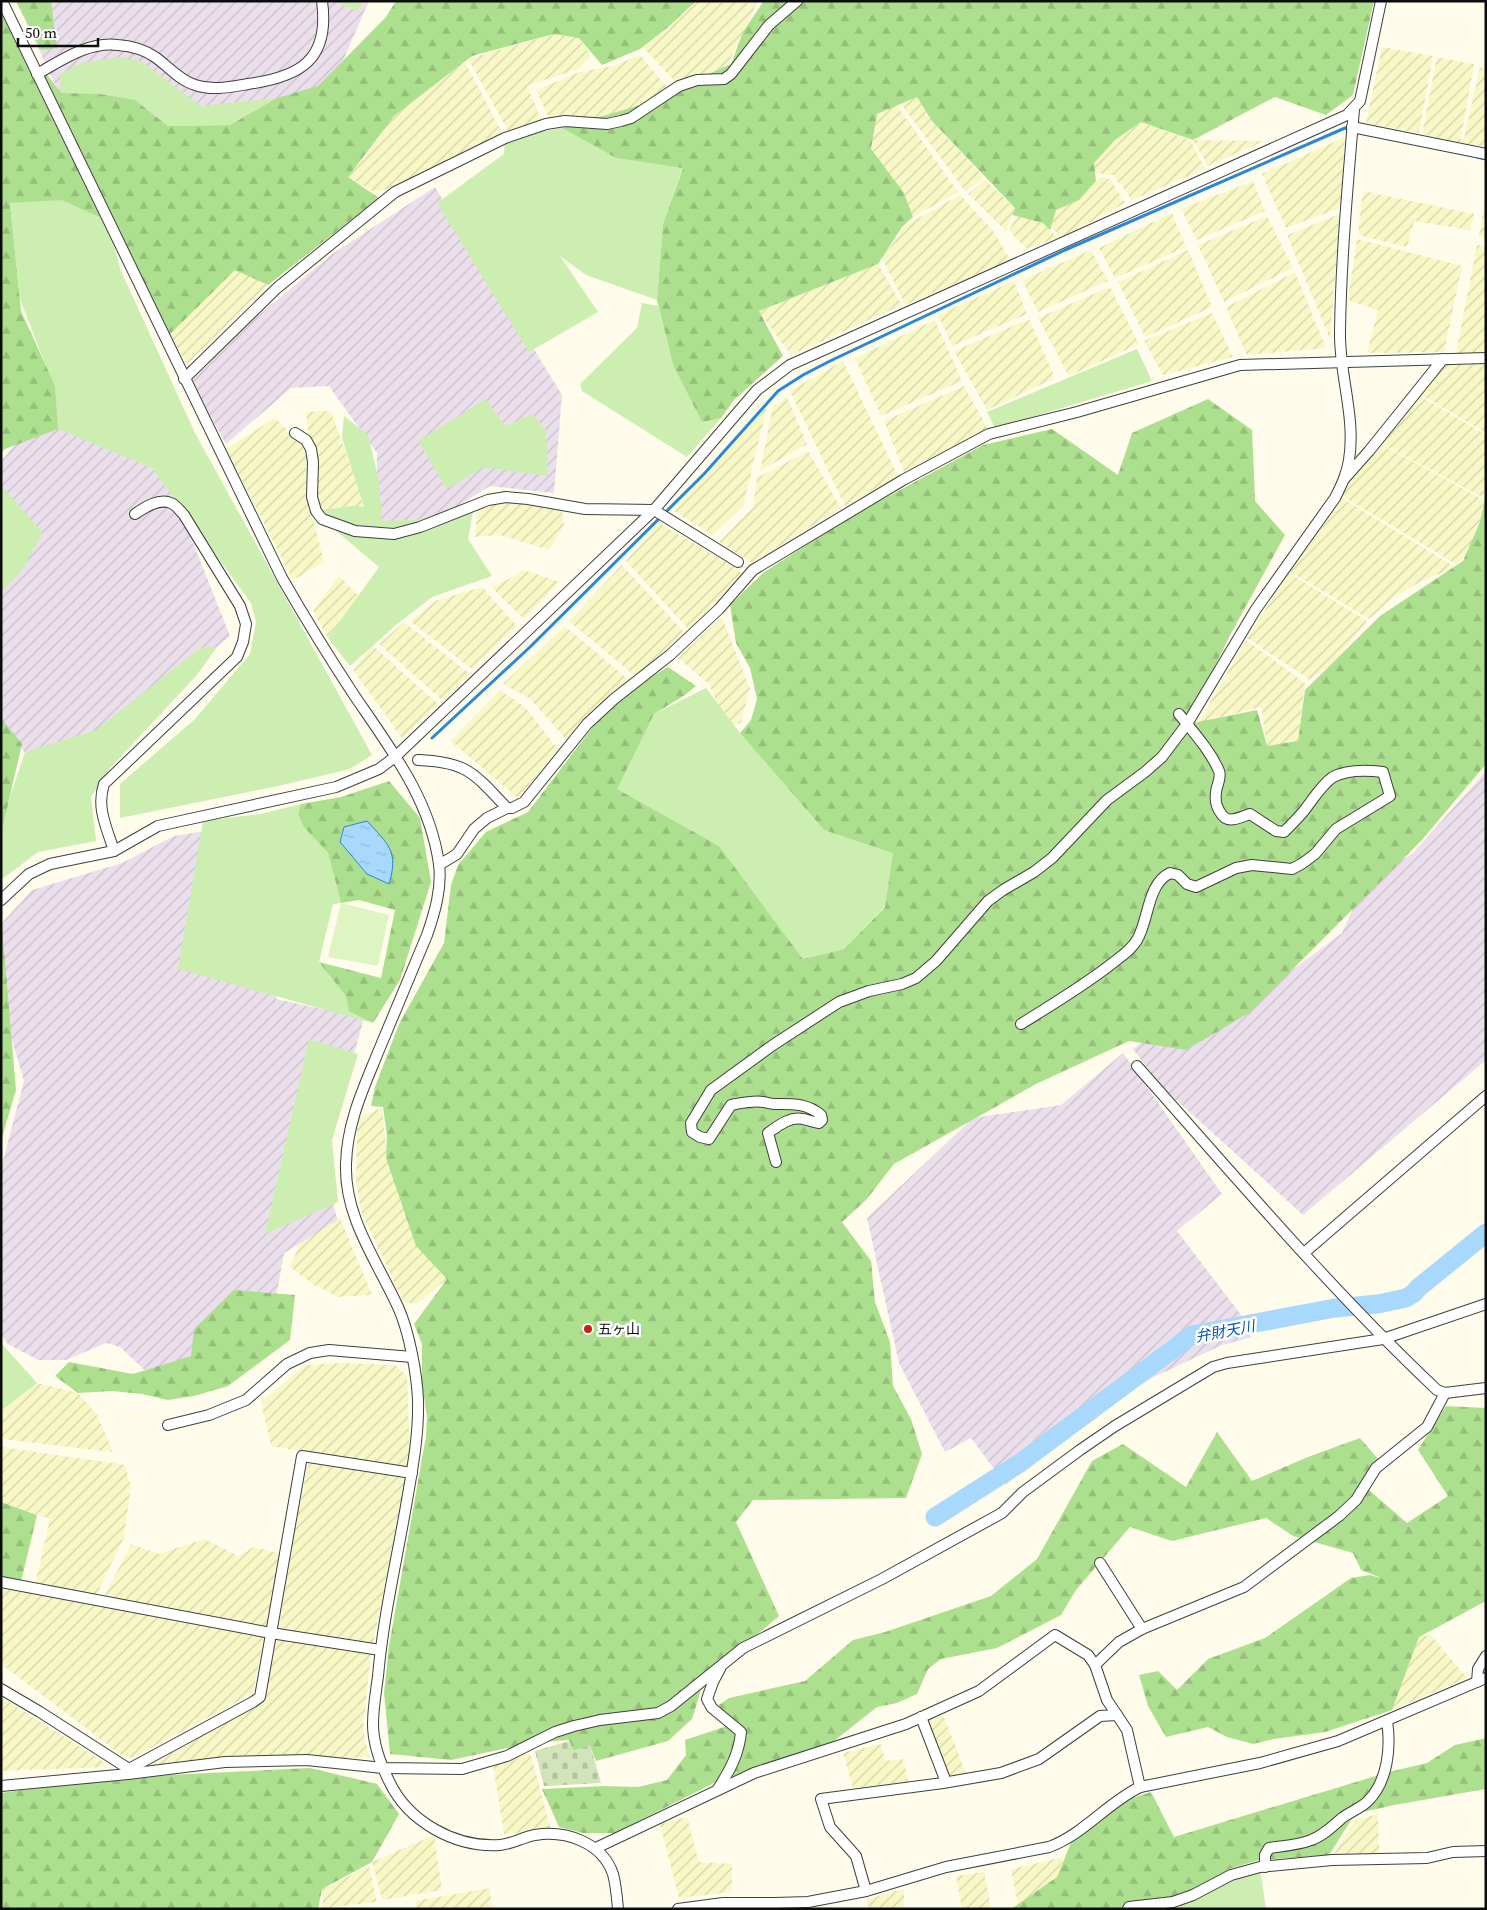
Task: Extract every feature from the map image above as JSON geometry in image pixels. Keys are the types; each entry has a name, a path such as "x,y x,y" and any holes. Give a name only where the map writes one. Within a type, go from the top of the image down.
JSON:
{"street":[{"path":"2,1 282,578 314,635 414,785 432,830 439,865 440,883 436,909 354,1112 346,1164 351,1207 359,1230 399,1310 412,1357 418,1399 412,1473 380,1650 373,1724 376,1750 393,1789 416,1817 433,1829 458,1840 480,1845 504,1845 534,1835 557,1834 581,1840 596,1848 606,1859 613,1873 618,1909"},
{"path":"37,74 79,51 102,45 118,44 138,49 153,56 183,79 200,86 217,89 273,80 297,71 312,56 319,44 324,21 322,1"},
{"path":"184,379 277,288 395,192 504,138 546,124 565,121 607,124 621,121 631,118 679,86 697,80 724,79 731,74 769,25 797,1"},
{"path":"1,900 29,874 50,864 114,851 158,826 336,786 379,769 395,757 654,510 757,390 790,366 1341,118 1354,109 1360,101 1381,1"},
{"path":"776,1162 768,1133 784,1122 794,1118 802,1118 819,1123 822,1120 821,1115 816,1110 800,1104 773,1105 763,1102 745,1102 732,1105 708,1139 692,1132 691,1122 712,1090 773,1045 839,1002 869,991 902,984 916,978 936,961 988,902 1052,858 1107,800 1162,757 1186,724 1256,609 1335,498 1344,478 1349,460 1351,436 1341,361 1340,334 1342,277 1354,109"},
{"path":"1352,127 1486,154"},
{"path":"1344,478 1369,451 1443,358"},
{"path":"439,865 457,854 474,829 487,818 524,802 587,724 614,699 670,655 719,609 753,570 908,477 989,434 1077,412 1240,365 1486,358"},
{"path":"295,433 306,440 311,449 313,462 312,497 316,511 322,519 355,531 394,534 420,527 488,500 506,497 532,499 585,509 654,510 738,562"},
{"path":"114,851 100,806 100,796 104,784 236,657 243,642 246,624 240,606 184,514 171,503 162,502 148,506 135,514"},
{"path":"1021,1024 1092,980 1125,954 1137,940 1156,886 1162,877 1170,873 1178,875 1187,884 1196,887 1236,868 1252,864 1292,869 1315,854 1336,829 1390,796 1383,772 1373,770 1350,772 1335,776 1328,781 1301,815 1284,832 1276,831 1250,814 1233,820 1227,820 1216,806 1220,774 1212,756 1179,714"},
{"path":"418,760 440,762 463,769 480,781 507,808"},
{"path":"1138,1066 1304,1254 1383,1339 1437,1390 1445,1394 1486,1388"},
{"path":"1304,1254 1486,1096"},
{"path":"1,1786 225,1762 307,1760 383,1768 462,1769 507,1756 555,1732 574,1726 600,1720 658,1713 671,1706 743,1648 882,1579 1002,1513 1023,1492 1108,1431 1214,1367 1227,1363 1383,1339 1486,1304"},
{"path":"168,1425 209,1415 246,1400 287,1364 310,1353 329,1350 412,1357"},
{"path":"1095,1665 1119,1642 1142,1629 1244,1588 1339,1516 1356,1500 1376,1468 1427,1427 1445,1394"},
{"path":"129,1771 260,1697 302,1456 412,1473"},
{"path":"1100,1563 1142,1629"},
{"path":"1,1582 271,1633 380,1650"},
{"path":"596,1848 754,1773 887,1730 979,1691 1056,1634 1088,1655 1095,1665 1107,1700 1126,1730 1140,1787"},
{"path":"678,1909 723,1903 756,1906 808,1902 866,1891 946,1866 1049,1847 1063,1842 1126,1794 1140,1787 1192,1778 1277,1759 1338,1741 1482,1680 1478,1668 1486,1656"},
{"path":"717,1790 732,1767 740,1746 741,1732 712,1708 707,1700 713,1682 724,1664"},
{"path":"1,1689 40,1712 129,1771"},
{"path":"866,1891 856,1856 830,1827 821,1799 1001,1773 1039,1759 1100,1716 1116,1715"},
{"path":"921,1717 946,1782"},
{"path":"1265,1867 1265,1855 1269,1848 1311,1841 1368,1802 1382,1777 1388,1753 1389,1736 1386,1721"},
{"path":"1128,1909 1129,1907 1173,1902 1193,1895 1231,1875 1265,1867 1332,1860 1427,1858 1453,1852 1486,1851"}],"shaded area":[{"path":"16,1 369,1 332,86 283,122 63,101"},
{"path":"435,187 562,395 554,493 490,486 422,528 376,524 377,453 329,386 291,388 226,444 191,381 248,324 332,254"},
{"path":"111,336 230,636 54,784 1,726 1,461"},
{"path":"1486,771 1486,1060 1303,1215 1162,1087 1133,1049 1178,1015 1223,1022 1342,933 1364,884 1413,853"},
{"path":"212,830 294,906 276,999 364,1018 328,1148 333,1203 338,1221 284,1253 275,1304 191,1383 152,1377 120,1347 106,1343 66,1360 38,1360 8,1344 1,1335 1,1168 24,1081 6,1020 1,924 32,890 122,863 174,836"},
{"path":"1123,1053 1222,1194 1177,1231 1245,1320 1251,1337 1220,1346 1154,1377 1092,1412 1006,1485 971,1438 945,1452 899,1363 867,1218 973,1118 1061,1105"}],"green space":[{"path":"16,1 51,1 57,48 41,50"},
{"path":"341,1 364,1 357,11 340,4"},
{"path":"396,1 696,1 667,28 640,49 602,65 579,38 554,34 472,56 394,116 348,177 379,198 268,285 235,270 165,339 115,224 62,200 10,203 21,311 55,386 58,429 5,449 1,453 1,13 61,93 100,94 135,100 168,126 230,125 277,98 318,86 386,17"},
{"path":"696,1 757,3 727,66 679,86 643,47"},
{"path":"1374,1 1353,95 1326,115 1275,97 1193,140 1141,122 1115,140 1094,163 1096,181 1079,200 1056,210 1050,230 1043,223 1012,215 1015,208 932,121 917,97 877,114 871,149 904,193 913,217 902,227 878,264 759,311 783,356 734,400 721,418 702,422 673,365 657,300 663,224 683,168 616,158 562,128 654,101 670,91 731,64 743,32 763,2"},
{"path":"554,34 579,37 591,56 578,69 527,86 544,125 511,136 468,59"},
{"path":"1382,47 1433,56 1419,133 1366,123"},
{"path":"640,55 670,91 631,118 551,123 536,90 580,72 613,66"},
{"path":"121,57 141,61 201,106 277,98 230,125 168,126 135,100 100,94 61,94 60,74 81,63"},
{"path":"1437,57 1474,64 1460,143 1422,134"},
{"path":"465,62 505,138 466,157 377,193 348,177 393,116"},
{"path":"1480,68 1486,69 1486,147 1463,143"},
{"path":"917,97 932,121 984,177 966,192 901,104"},
{"path":"897,105 958,192 913,217 905,195 871,149 877,114"},
{"path":"1141,122 1190,140 1205,169 1132,200 1113,175 1095,173 1094,163 1115,140"},
{"path":"562,128 616,158 683,167 663,224 657,300 586,275 560,256 598,312 529,352 437,203 504,154 505,138"},
{"path":"1345,137 1340,208 1286,228 1262,174"},
{"path":"1193,140 1264,141 1208,166"},
{"path":"1100,177 1110,179 1125,203 1063,237 1051,228 1056,210 1079,200"},
{"path":"985,180 1015,208 1006,231 968,194"},
{"path":"1253,181 1265,211 1197,240 1181,209"},
{"path":"1363,191 1474,214 1470,230 1414,221 1407,247 1358,235"},
{"path":"57,193 105,214 121,271 195,433 372,755 350,769 278,786 120,818 120,784 195,719 250,654 256,622 251,603 152,468 58,429 47,369 20,299 10,203"},
{"path":"1486,193 1486,238 1479,237"},
{"path":"960,195 994,232 1010,260 905,305 882,258 906,225"},
{"path":"1172,213 1186,247 1115,278 1099,248"},
{"path":"1340,214 1330,339 1287,235"},
{"path":"1016,216 1043,223 1057,238 1027,249 1009,231"},
{"path":"1267,216 1293,268 1224,302 1198,245"},
{"path":"1357,239 1462,266 1444,352 1367,353 1378,310 1348,300"},
{"path":"1477,245 1486,246 1486,353 1456,353"},
{"path":"1091,250 1108,281 1038,312 1022,280"},
{"path":"1188,250 1212,307 1145,337 1118,282"},
{"path":"878,264 902,305 791,355 758,311"},
{"path":"235,269 268,285 187,364 170,334"},
{"path":"1295,272 1326,348 1247,355 1226,307"},
{"path":"1014,281 1027,314 952,346 938,315"},
{"path":"1110,287 1139,344 1069,376 1038,318"},
{"path":"642,303 658,306 673,365 702,422 721,418 687,457 582,391 580,384 637,328"},
{"path":"1212,313 1233,357 1163,375 1144,341"},
{"path":"1029,319 1055,378 987,410 954,351"},
{"path":"935,320 962,381 881,416 855,358"},
{"path":"1137,349 1152,381 995,428 987,412"},
{"path":"843,361 898,476 845,506 790,391"},
{"path":"1446,362 1486,362 1486,433 1420,394"},
{"path":"964,386 988,429 904,472 884,421"},
{"path":"1420,396 1486,435 1484,498 1382,444"},
{"path":"787,397 807,444 760,471 773,406"},
{"path":"486,399 506,426 532,414 546,430 548,476 484,467 447,489 418,441"},
{"path":"1208,399 1252,430 1255,501 1285,535 1229,637 1189,720 1193,723 1257,710 1267,746 1298,741 1305,690 1380,616 1463,561 1480,522 1486,493 1486,764 1421,841 1249,1013 1186,1050 1129,1041 1036,1084 894,1164 866,1200 842,1222 871,1261 875,1302 890,1342 893,1386 911,1419 922,1454 906,1498 753,1500 736,1522 779,1616 704,1680 692,1719 668,1741 596,1761 590,1746 573,1751 569,1740 532,1743 451,1760 390,1754 384,1693 389,1646 426,1436 427,1417 422,1383 422,1344 414,1324 447,1279 416,1246 386,1158 387,1136 383,1107 371,1106 375,1087 399,1024 444,943 451,885 458,865 486,832 528,812 614,699 668,667 696,686 654,714 617,789 719,846 803,959 844,949 885,907 893,853 824,830 740,733 751,720 757,699 750,668 736,643 730,605 763,573 843,521 983,445 1052,429 1118,475 1132,433"},
{"path":"767,407 743,506 713,535 674,511"},
{"path":"331,411 365,507 316,511 306,412"},
{"path":"344,416 368,435 379,481 382,521 437,519 474,506 468,539 492,576 432,597 396,625 350,666 328,638 379,567 322,519 316,511 353,506 364,507 342,438"},
{"path":"275,418 301,443 306,456 307,494 324,562 293,580 226,449"},
{"path":"1382,445 1484,500 1477,536 1471,549 1457,565 1342,496 1350,480"},
{"path":"808,451 841,508 752,563 719,542 753,507 757,478"},
{"path":"1,485 43,533 22,570 1,592"},
{"path":"1342,498 1455,567 1418,583 1395,597 1369,619 1289,571 1325,524"},
{"path":"495,499 528,499 562,510 564,525 549,550 500,535 475,537 477,510"},
{"path":"659,523 738,569 741,575 689,630 626,561"},
{"path":"622,565 685,633 635,676 569,621"},
{"path":"524,570 560,582 524,619 491,587"},
{"path":"1289,573 1367,621 1335,661 1310,680 1247,638"},
{"path":"339,576 359,596 328,638 313,611"},
{"path":"482,587 517,626 472,669 410,621 435,601"},
{"path":"722,617 750,689 741,723 727,726 709,684 678,658"},
{"path":"404,622 470,674 443,701 379,644"},
{"path":"565,626 629,680 566,739 529,698 503,684"},
{"path":"1246,640 1305,683 1298,741 1267,747 1261,707 1199,722"},
{"path":"372,645 438,704 402,738 353,670"},
{"path":"217,647 196,676 110,768 91,797 96,841 38,852 1,880 1,824 25,752 96,730 200,648"},
{"path":"706,688 740,733 824,830 900,849 885,906 844,949 803,959 719,846 616,789 654,714"},
{"path":"500,690 525,707 558,749 518,798 451,741"},
{"path":"1,718 22,744 1,834"},
{"path":"389,781 420,818 431,882 400,980 373,1023 349,1011 346,996 319,962 381,978 395,910 359,900 341,903 328,853 303,826 298,814 301,804 341,797"},
{"path":"301,804 298,814 303,826 328,853 341,903 333,904 319,962 373,1023 178,969 203,821 261,814"},
{"path":"341,903 389,915 378,966 328,957"},
{"path":"1,914 16,1090 1,1141"},
{"path":"309,1039 358,1054 332,1140 338,1202 265,1234"},
{"path":"382,1108 388,1162 420,1249 447,1279 415,1305 403,1301 361,1211 356,1182 357,1117"},
{"path":"340,1218 372,1295 338,1297 313,1284 290,1267 300,1244"},
{"path":"234,1290 295,1295 290,1340 228,1386 194,1396 168,1400 142,1394 112,1391 78,1393 55,1376 69,1362 133,1374 191,1356 194,1329"},
{"path":"1,1343 37,1383 1,1411"},
{"path":"339,1363 395,1365 407,1376 410,1460 405,1469 271,1446 261,1402 305,1365"},
{"path":"37,1383 78,1393 97,1415 113,1452 1,1439 1,1412"},
{"path":"1446,1406 1486,1408 1486,1601 1419,1637 1392,1710 1325,1732 1253,1744 1227,1737 1208,1727 1166,1737 1148,1706 1139,1675 1158,1671 1177,1690 1208,1659 1265,1638 1351,1578 1370,1575 1384,1579 1361,1570 1353,1553 1293,1536 1266,1518 1172,1541 1130,1527 1076,1590 1061,1615 997,1648 941,1659 928,1669 917,1694 897,1703 877,1707 834,1741 716,1782 615,1833 583,1833 559,1827 542,1789 604,1786 638,1787 667,1780 686,1755 685,1740 727,1726 719,1705 729,1698 805,1681 853,1640 885,1632 991,1596 1037,1559 1092,1461 1123,1444 1186,1487 1217,1432 1252,1481 1308,1457 1360,1438 1378,1459 1369,1490 1407,1523 1448,1496 1418,1450"},
{"path":"1,1447 125,1465 131,1486 124,1537 96,1596 35,1585 50,1519 1,1502"},
{"path":"308,1464 406,1475 373,1645 279,1629 293,1539"},
{"path":"1,1502 37,1515 21,1582 1,1577"},
{"path":"204,1539 239,1556 254,1547 281,1554 267,1627 104,1597 131,1544 159,1554"},
{"path":"1,1586 264,1636 253,1693 134,1757 126,1758 1,1664"},
{"path":"1431,1635 1467,1678 1392,1710 1419,1637"},
{"path":"277,1640 371,1653 363,1729 369,1757 147,1767 263,1702"},
{"path":"1,1697 104,1762 105,1767 1,1771"},
{"path":"942,1712 966,1773 947,1777 925,1720"},
{"path":"1486,1738 1486,1789 1394,1805 1355,1814 1329,1855 1259,1860 1229,1869 1173,1909 1011,1909 1057,1877 1072,1840 1123,1801 1151,1792 1174,1837 1389,1772 1427,1763 1455,1745"},
{"path":"569,1741 574,1751 590,1745 601,1783 544,1786 535,1751"},
{"path":"881,1744 885,1761 903,1759 909,1782 853,1788 843,1753"},
{"path":"530,1752 551,1830 504,1834 493,1765"},
{"path":"310,1768 377,1784 399,1814 372,1862 322,1889 318,1909 1,1909 1,1793 107,1778"},
{"path":"1378,1814 1379,1855 1333,1856 1355,1820"},
{"path":"687,1817 699,1862 732,1864 732,1892 679,1898 660,1824"},
{"path":"434,1835 442,1890 382,1900 372,1862"},
{"path":"1064,1857 1057,1877 1018,1904 1011,1869"},
{"path":"369,1866 377,1902 323,1908 322,1889"},
{"path":"1260,1867 1266,1909 1179,1909 1181,1899"},
{"path":"984,1872 991,1909 962,1909 956,1876"},
{"path":"490,1888 492,1909 416,1909 415,1901"},
{"path":"904,1889 904,1909 869,1909 867,1899"}],"water":[{"path":"367,821 390,849 393,863 389,884 367,874 340,842 344,827"}],"waterway":[{"path":"432,738 530,647 704,474 778,391 830,361 1065,250 1345,128 1351,130"},
{"path":"1477,157 1486,159"},
{"name":"弁財天川","path":"935,1517 1020,1463 1192,1335 1335,1308 1378,1304 1406,1298 1486,1233"}],"place":[{"name":"五ヶ山","path":"588,1329"}]}
